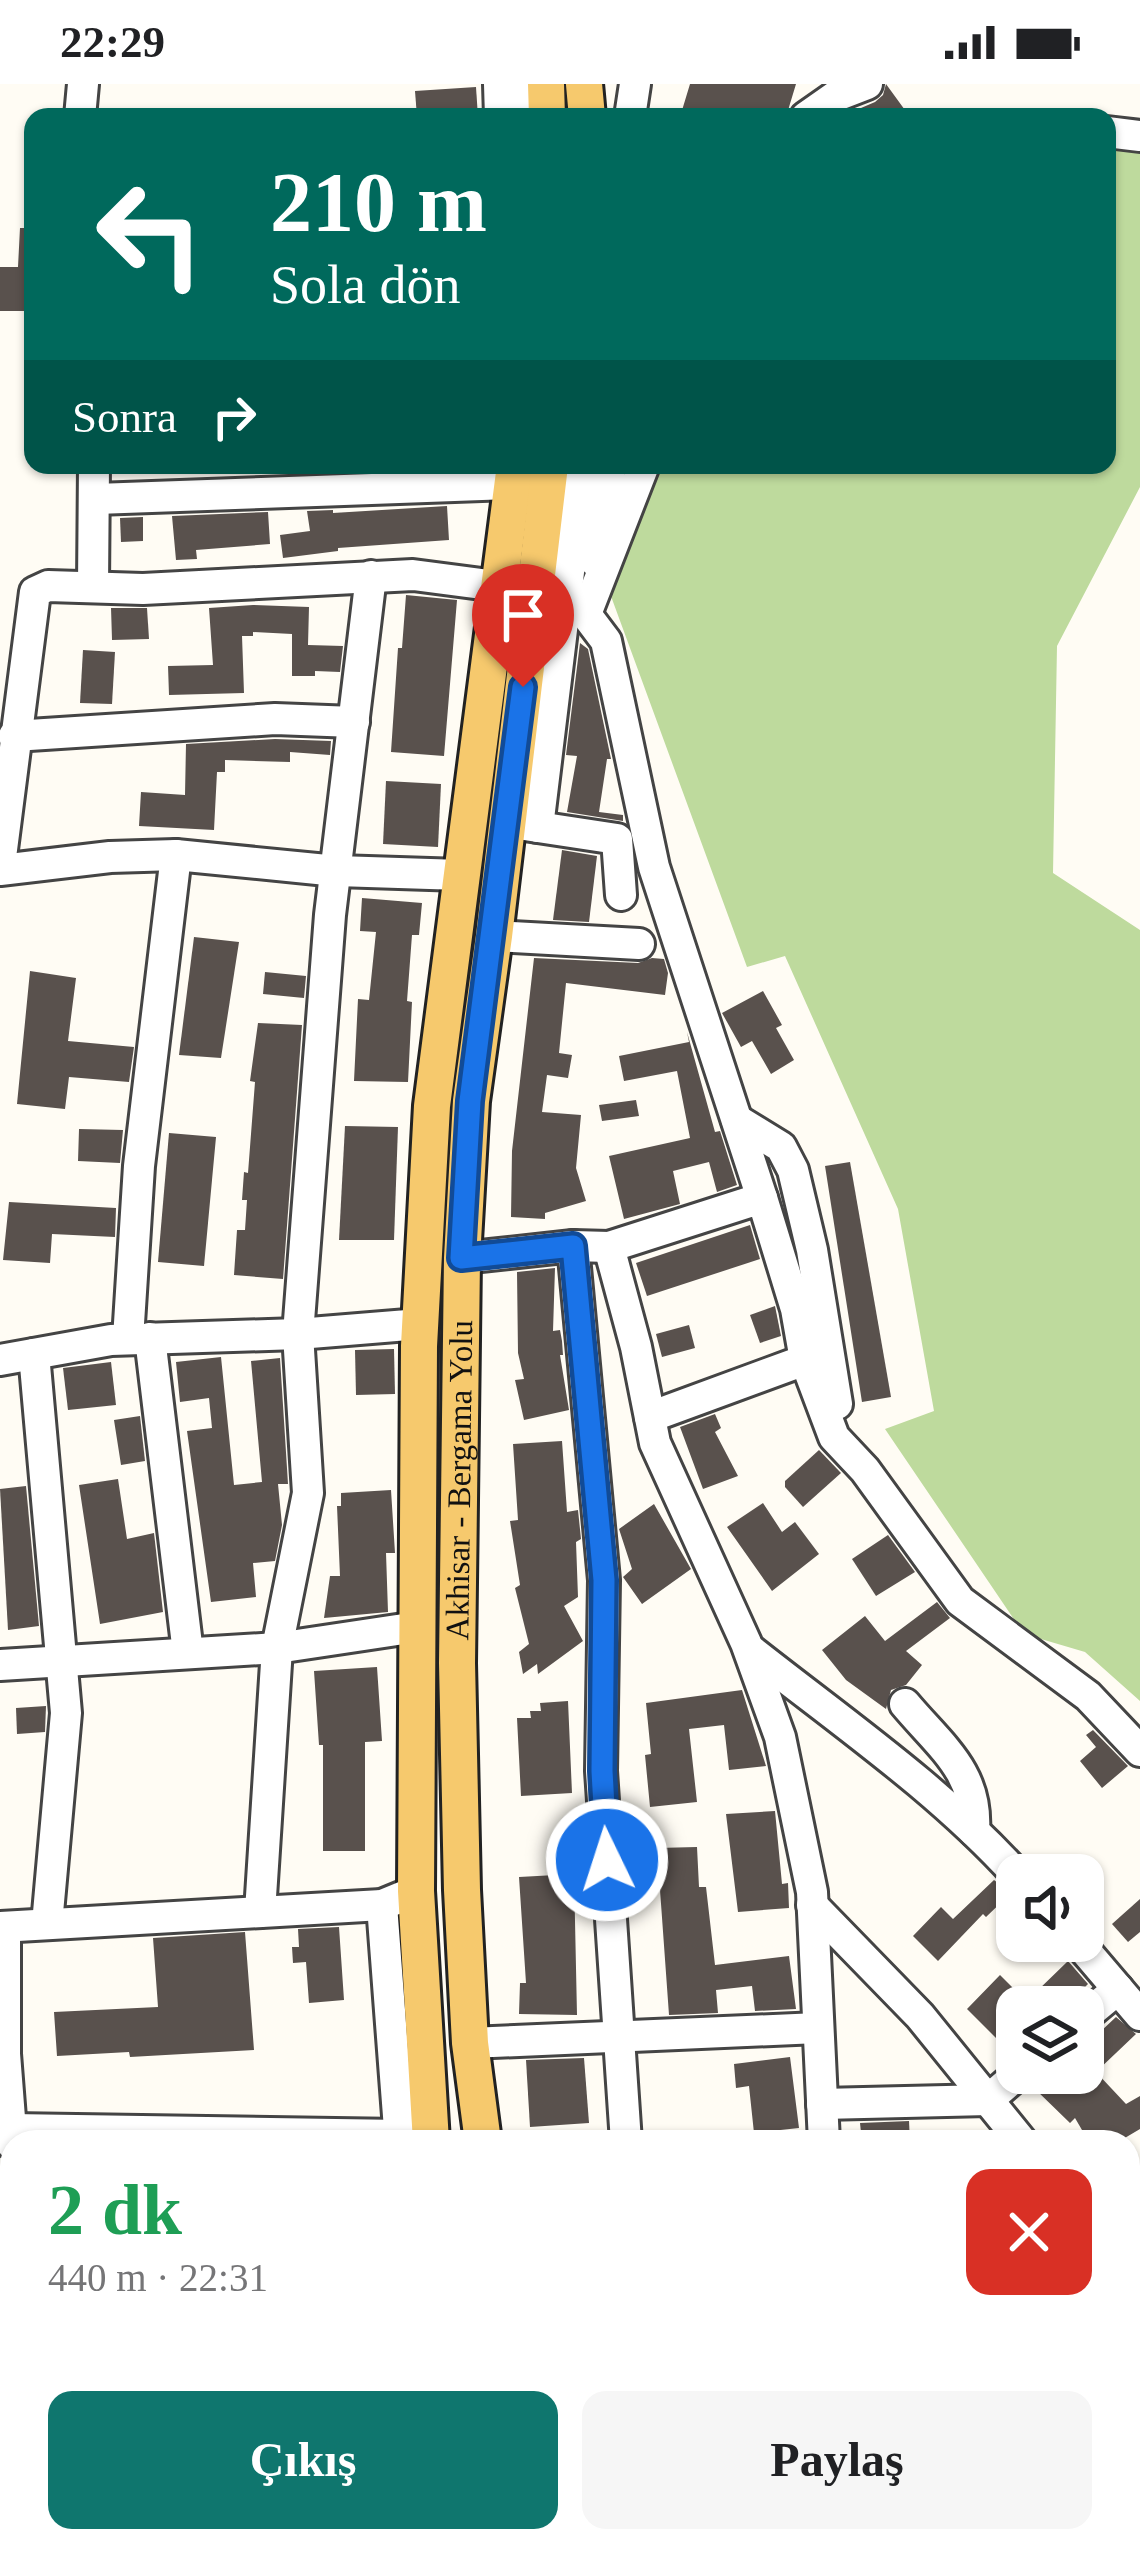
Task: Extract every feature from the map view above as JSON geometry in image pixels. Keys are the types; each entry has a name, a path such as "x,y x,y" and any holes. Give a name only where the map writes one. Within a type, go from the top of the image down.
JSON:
{"main road":[{"name":"Akhisar - Bergama Yolu","path":"481,2130 470,2043 457,1663 461,1258 470,1101 494,936 522,824 539,552 549,474"},
{"name":"Akhisar - Bergama Yolu","path":"411,2130 399,1898 417,1627 420,1324 432,1106 513,475"}],"street":[{"path":"837,90 867,84"},
{"path":"93,587 95,474"},
{"path":"581,474 566,587 522,824 616,839 621,895"},
{"path":"586,614 609,474"},
{"path":"586,614 640,474"},
{"path":"96,499 513,475"},
{"path":"539,552 606,641 655,867 796,1309 805,1360 834,1437 866,1470 960,1601 1088,1696 1140,1751"},
{"path":"260,1912 277,1648 308,1493 298,1334 337,871 371,576"},
{"path":"461,875 337,871 176,855 0,867 35,592 48,586 220,586 371,576 442,577 497,586"},
{"path":"14,736 275,718 354,722"},
{"path":"176,855 139,1166 139,1338 188,1653"},
{"path":"494,936 639,944"},
{"path":"737,1120 781,1148 793,1170 816,1273 833,1392 866,1470"},
{"path":"461,1258 609,1246 762,1198"},
{"path":"573,1246 604,1580 602,1771 625,2130"},
{"path":"609,1246 655,1443 748,1649 779,1737 812,1905 823,2130"},
{"path":"0,1360 139,1338 298,1334 420,1324"},
{"path":"34,1354 66,1713 47,1924"},
{"path":"650,1417 805,1360"},
{"path":"0,1665 277,1648 417,1627"},
{"path":"748,1649 996,1854"},
{"path":"905,1703 968,1780 976,1803 974,1832"},
{"path":"11,2130 2,1927 260,1912 399,1898"},
{"path":"812,1905 920,2016 1013,2130"},
{"path":"1095,1962 1140,2015"},
{"path":"1104,2000 1118,1988"},
{"path":"470,2043 818,2028"},
{"path":"822,2104 988,2099 996,2092"}],"green space":[{"path":"1140,133 1140,487 1057,646 1053,873 1140,930 1140,1701 1085,1652 1024,1634 885,1429 934,1411 898,1209 785,956 747,967 601,569 616,474 1116,474 1116,140"}],"building":[{"path":"690,84 796,84 789,108 683,108"},
{"path":"886,84 903,108 861,108 875,102"},
{"path":"476,87 477,108 416,108 415,91"},
{"path":"20,228 24,228 24,311 0,311 0,267 18,267"},
{"path":"447,506 449,540 338,548 283,558 280,535 310,531 307,511"},
{"path":"268,512 270,544 196,550 197,559 176,560 172,516"},
{"path":"143,517 143,541 121,542 120,518"},
{"path":"406,595 457,600 444,756 391,752"},
{"path":"309,607 308,645 343,646 340,672 292,676 292,634 253,632 253,636 242,636 244,693 169,695 168,666 213,665 209,608"},
{"path":"111,608 147,608 149,639 112,640"},
{"path":"580,643 588,649 611,759 607,759 599,812 623,815 623,821 567,812 577,756 566,755"},
{"path":"83,650 115,652 112,704 80,703"},
{"path":"331,741 330,755 290,752 290,762 225,760 225,772 217,772 214,830 139,826 141,792 185,795 186,744"},
{"path":"386,781 441,784 438,847 383,844"},
{"path":"562,850 597,856 589,922 553,920"},
{"path":"362,898 422,903 419,935 412,935 408,1082 354,1081 358,999 369,1000 376,932 360,931"},
{"path":"194,937 239,942 221,1058 179,1055"},
{"path":"534,958 638,963 664,959 668,973 665,995 566,983 559,1053 572,1055 568,1078 547,1075 542,1112 581,1115 576,1168 586,1201 545,1213 545,1219 511,1217 512,1151"},
{"path":"30,971 76,978 68,1041 134,1047 129,1082 69,1077 65,1109 17,1104"},
{"path":"265,972 306,976 304,998 263,994"},
{"path":"763,991 794,1060 771,1074 752,1041 741,1047 722,1013"},
{"path":"258,1023 302,1025 283,1279 234,1275 237,1230 245,1230 247,1200 242,1200"},
{"path":"687,1032 715,1132 720,1131 737,1185 717,1192 709,1162 673,1171 680,1204 624,1219 609,1156 690,1138 677,1071 624,1081 619,1056 689,1042"},
{"path":"636,1100 639,1116 602,1121 599,1105"},
{"path":"345,1126 398,1127 394,1240 339,1240"},
{"path":"79,1129 123,1130 120,1163 78,1161"},
{"path":"169,1133 216,1137 204,1266 158,1262"},
{"path":"850,1162 891,1397 862,1402 825,1166"},
{"path":"9,1202 116,1208 115,1237 52,1234 50,1263 3,1260"},
{"path":"750,1225 760,1259 647,1296 636,1263"},
{"path":"555,1268 553,1331 560,1330 569,1410 524,1420 515,1380 524,1379 518,1353 517,1272"},
{"path":"775,1306 781,1336 760,1343 750,1315"},
{"path":"689,1325 695,1348 662,1357 656,1334"},
{"path":"394,1349 395,1394 356,1395 355,1350"},
{"path":"221,1357 234,1485 262,1482 251,1361 280,1358 288,1484 278,1484 282,1525 275,1561 253,1563 256,1597 211,1602 187,1431 212,1428 209,1398 180,1402 176,1362"},
{"path":"111,1362 116,1405 68,1410 63,1368"},
{"path":"715,1414 721,1428 715,1432 738,1476 703,1489 680,1427"},
{"path":"140,1416 145,1461 121,1465 114,1420"},
{"path":"562,1441 567,1512 578,1510 581,1539 576,1542 578,1597 564,1606 583,1641 538,1674 537,1664 523,1674 519,1652 529,1644 515,1588 520,1585 510,1521 518,1520 513,1444"},
{"path":"819,1450 841,1473 803,1507 785,1481"},
{"path":"118,1479 127,1539 154,1533 163,1612 100,1624 79,1485"},
{"path":"26,1486 39,1626 8,1630 0,1489"},
{"path":"391,1490 395,1553 386,1553 388,1612 324,1618 330,1576 340,1576 337,1506 341,1506 341,1493"},
{"path":"763,1503 782,1532 795,1522 819,1554 772,1591 727,1527"},
{"path":"654,1504 691,1569 642,1604 623,1577 632,1569 619,1529"},
{"path":"888,1535 915,1572 876,1596 852,1559"},
{"path":"937,1602 950,1618 906,1651 922,1665 906,1685 891,1690 886,1709 846,1680 822,1650 865,1616 885,1641"},
{"path":"377,1667 382,1741 365,1742 365,1851 323,1851 323,1745 319,1745 314,1671"},
{"path":"742,1690 766,1766 729,1770 724,1725 689,1729 697,1802 650,1807 646,1703"},
{"path":"568,1701 572,1793 521,1796 517,1718 531,1718 530,1711 541,1711 540,1703"},
{"path":"46,1706 45,1732 17,1734 16,1708"},
{"path":"1093,1730 1128,1766 1102,1788 1080,1761 1096,1747 1086,1735"},
{"path":"775,1811 789,1908 738,1912 726,1814"},
{"path":"697,1847 699,1887 706,1887 715,1965 789,1956 796,2009 755,2011 752,1986 716,1990 718,2013 669,2015 657,1848"},
{"path":"574,1874 577,2015 519,2014 520,1983 526,1983 519,1877"},
{"path":"996,1882 996,1907 986,1917 983,1914 938,1961 913,1936 941,1907 953,1919"},
{"path":"1140,1899 1140,1932 1128,1942 1112,1924"},
{"path":"339,1927 344,2000 309,2003 306,1962 293,1963 292,1947 299,1947 298,1929"},
{"path":"245,1932 254,2050 57,2056 54,2012 158,2007 153,1938"},
{"path":"1067,1962 1088,1984 1086,1986 1042,1986"},
{"path":"1000,1975 1011,1986 996,1986 996,2038 967,2009"},
{"path":"1116,2017 1136,2034 1104,2064 1104,2028"},
{"path":"790,2057 799,2128 754,2130 749,2086 736,2088 734,2064"},
{"path":"584,2058 589,2123 530,2127 526,2060"},
{"path":"1104,2081 1126,2104 1140,2096 1138,2130 1082,2130 1075,2118 1070,2123 1040,2094 1104,2094"},
{"path":"909,2121 909,2130 861,2130 860,2123"}],"route":[{"path":"523,687 470,1101 461,1258 573,1246 604,1580 602,1771 607,1860"}]}
